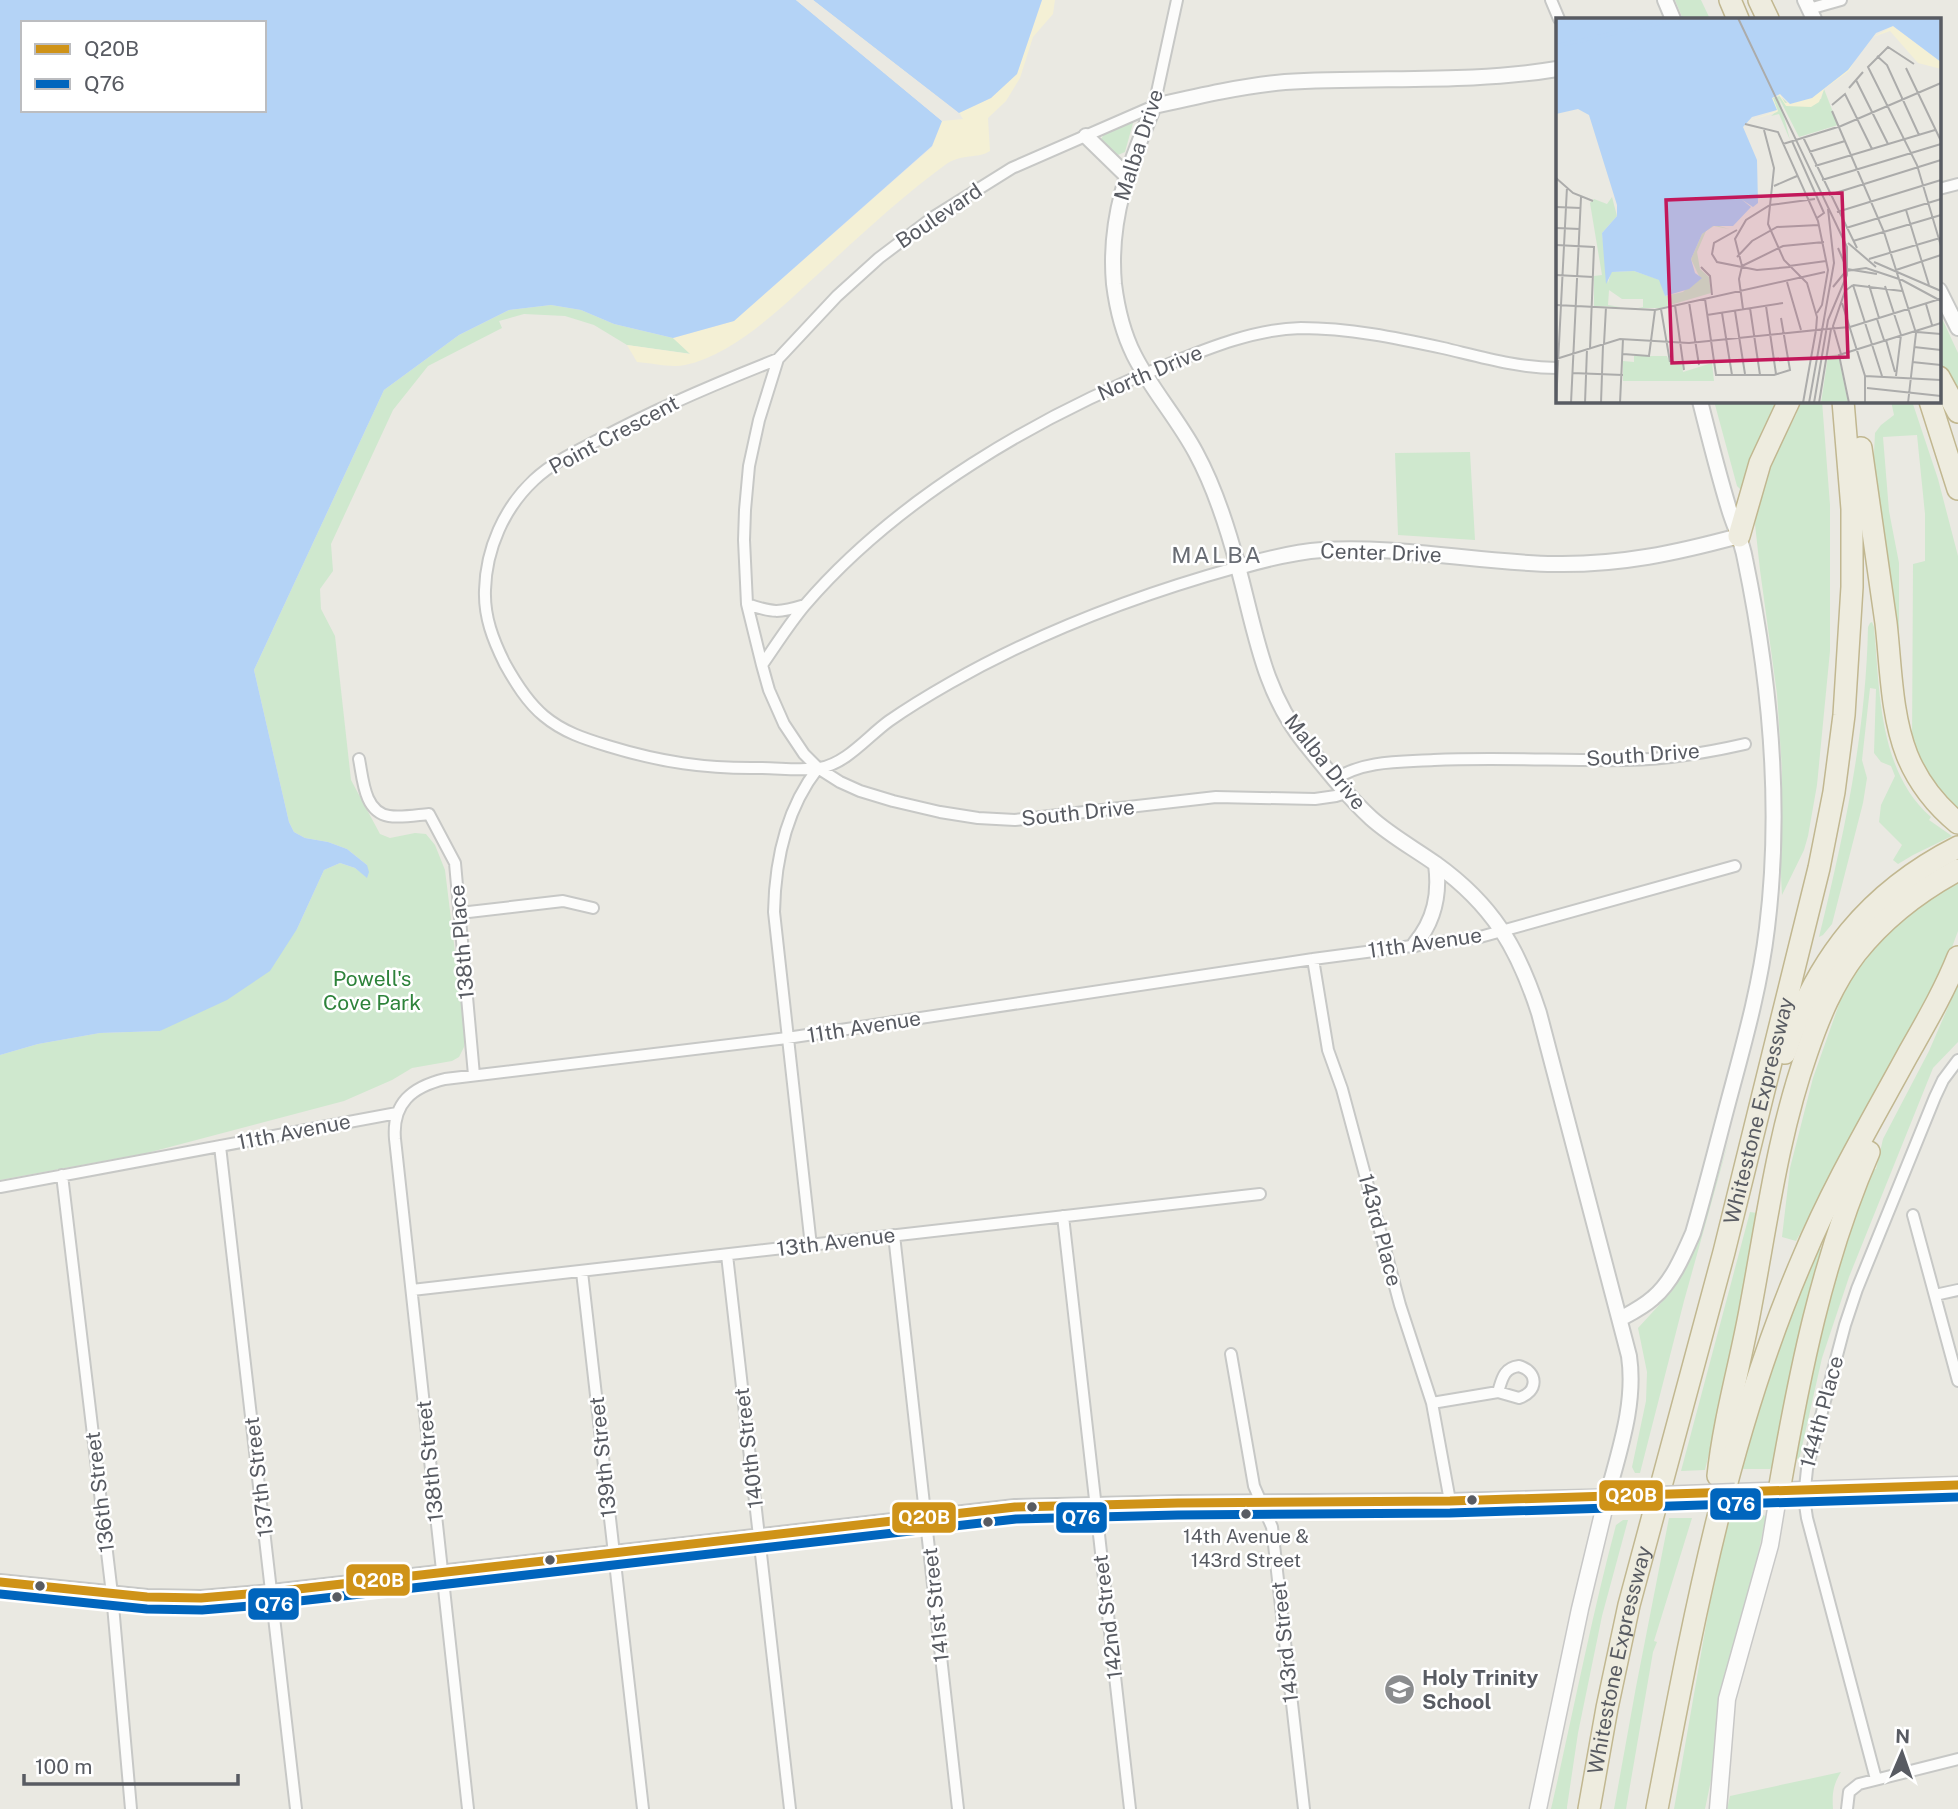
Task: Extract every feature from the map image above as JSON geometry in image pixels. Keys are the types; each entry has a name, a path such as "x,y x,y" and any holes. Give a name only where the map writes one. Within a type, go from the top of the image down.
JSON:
{"highway":[{"path":"1728,0 1732,18"},
{"path":"1728,0 1737,18"},
{"path":"1759,0 1768,18"},
{"path":"1766,0 1769,18"},
{"path":"1940,379 1958,412"},
{"path":"1739,536 1760,463 1789,402"},
{"name":"Whitestone Expressway","path":"1589,1809 1623,1631 1724,1252 1818,868 1838,766 1852,587 1851,496 1843,402"},
{"path":"1853,402 1901,738 1910,762 1926,790 1958,823"},
{"path":"1931,402 1958,463"},
{"path":"1931,402 1958,489"},
{"path":"1724,1252 1788,1042 1816,978 1843,939 1879,900 1926,864 1958,848"},
{"path":"1712,1541 1721,1447 1751,1307 1777,1156 1810,1042 1836,984 1872,935 1918,895 1958,870"},
{"path":"1779,1491 1804,1366 1836,1236 1861,1171 1958,957"},
{"path":"1657,1809 1712,1541 1757,1376 1801,1262 1832,1196 1934,1007"}],"main road":[{"path":"1538,1809 1580,1609 1608,1497 1958,1485"},
{"path":"1718,1809 1727,1699 1770,1545 1779,1491"}],"street":[{"name":"Malba Drive","path":"1177,0 1154,106 1120,195 1113,261 1115,286 1126,337 1134,356 1196,453 1223,517 1258,649 1274,693 1303,741 1346,793 1373,820 1436,864 1476,898 1503,930 1521,964 1539,1013 1620,1319 1630,1367 1630,1399 1608,1497"},
{"path":"1551,0 1559,18"},
{"path":"1665,0 1673,18"},
{"path":"1810,9 1841,0"},
{"name":"Boulevard","path":"818,768 797,745 769,690 747,604 744,540 750,466 759,420 778,359 837,296 879,258 932,218 1012,168 1154,106 1261,85 1309,81 1495,77 1556,69"},
{"path":"1086,136 1126,175"},
{"path":"1940,189 1958,184"},
{"path":"1940,292 1958,328"},
{"name":"North Drive","path":"762,665 805,606 864,547 934,490 1040,424 1145,373 1217,345 1301,328 1358,331 1493,361 1556,368"},
{"name":"Point Crescent","path":"778,359 626,425 558,461 534,480 513,503 496,534 489,556 485,598 488,624 508,668 520,689 541,714 557,726 579,737 655,760 733,768 818,768"},
{"path":"1620,1319 1645,1305 1660,1292 1689,1243 1749,1024 1765,940 1773,843 1769,723 1761,645 1745,556 1728,506 1700,402"},
{"name":"Center Drive","path":"818,768 841,759 888,722 923,699 1023,644 1121,603 1238,567 1294,553 1346,549 1544,564 1599,563 1661,556 1739,536"},
{"path":"747,604 768,611 783,612 805,606"},
{"name":"South Drive","path":"1335,779 1358,768 1385,762 1653,759 1692,755 1745,744"},
{"name":"138th Place","path":"359,759 367,797 374,809 388,816 429,814 455,863 474,1075"},
{"path":"811,1246 775,931 774,890 788,825 818,768"},
{"name":"South Drive","path":"818,768 840,782 881,798 952,815 1003,820 1216,797 1315,799 1346,793"},
{"path":"1415,944 1426,930 1434,910 1437,893 1436,864"},
{"name":"11th Avenue","path":"0,1187 397,1113 408,1097 420,1088 445,1079 787,1038 1415,944 1480,937 1735,866"},
{"path":"460,914 563,901 593,908"},
{"name":"143rd Place","path":"1313,959 1328,1050 1342,1088 1399,1305 1432,1403 1450,1502"},
{"name":"144th Place","path":"1876,1779 1807,1518 1804,1490 1813,1444 1845,1325 1860,1281 1935,1097 1943,1080 1958,1060"},
{"name":"138th Street","path":"397,1113 395,1139 468,1809"},
{"name":"137th Street","path":"220,1146 296,1809"},
{"name":"136th Street","path":"61,1175 112,1594 131,1809"},
{"name":"13th Avenue","path":"412,1290 1259,1194"},
{"path":"1913,1215 1958,1381"},
{"name":"142nd Street","path":"1063,1216 1130,1809"},
{"name":"141st Street","path":"894,1235 958,1809"},
{"name":"140th Street","path":"727,1255 790,1809"},
{"name":"139th Street","path":"582,1272 643,1809"},
{"path":"1935,1296 1958,1290"},
{"name":"143rd Street","path":"1231,1354 1254,1486 1272,1527 1304,1809"},
{"path":"1432,1403 1498,1392"},
{"path":"0,1582 147,1597 201,1598 1015,1507 1450,1502 1608,1497"},
{"path":"1846,1809 1849,1792 1859,1784 1958,1759"}],"green space":[{"path":"1675,0 1701,0 1710,18 1683,18"},
{"path":"1128,122 1133,123 1125,152 1118,155 1100,141 1104,134"},
{"name":"Powell's Cove Park","path":"551,305 581,310 614,324 673,338 692,354 627,345 594,325 565,316 524,314 499,321 502,328 428,366 393,410 331,544 333,571 320,589 321,609 335,636 351,780 380,834 390,838 415,833 426,834 435,845 445,870 465,1034 464,1047 459,1057 452,1061 412,1068 344,1101 147,1153 0,1180 0,1055 38,1044 100,1033 160,1031 297,929 324,870 340,863 355,868 367,877 367,865 347,849 305,838 294,832 289,822 254,670 384,390 459,335 509,310"},
{"path":"1940,314 1958,353 1958,399 1940,363"},
{"path":"1714,402 1776,402 1762,431 1741,490 1737,486"},
{"path":"1800,402 1822,402 1830,505 1830,651 1817,785 1808,836 1782,895 1779,838 1782,770 1777,694 1755,524 1765,473 1796,415"},
{"path":"1891,402 1912,402 1938,479 1958,556 1958,812 1940,796 1912,746 1913,564 1925,561 1925,514 1917,435 1883,437 1889,511 1899,563 1899,701 1873,474 1875,433 1894,415"},
{"path":"1470,452 1475,540 1398,535 1395,453"},
{"path":"1872,622 1881,703 1891,753 1914,798 1931,817 1929,820 1952,836 1898,864 1893,860 1902,845 1879,822 1881,805 1895,776 1891,766 1881,762 1874,753 1876,689 1870,688 1862,760 1867,778 1863,803 1832,924 1819,937 1852,784 1863,706 1868,627"},
{"path":"1958,878 1958,931 1930,994 1796,1241 1782,1237 1790,1168 1813,1078 1844,990 1882,933"},
{"path":"1958,984 1958,1042 1933,1068 1849,1277 1822,1358 1799,1460 1794,1451 1811,1372 1860,1184 1868,1184 1869,1171 1876,1169 1883,1139 1929,1051"},
{"path":"1730,1136 1640,1473 1635,1473 1632,1467 1646,1401 1647,1372 1638,1328 1672,1291 1697,1246"},
{"path":"1750,1212 1757,1213 1730,1365 1705,1470 1681,1471"},
{"path":"1813,1248 1823,1249 1773,1466 1770,1469 1740,1469 1758,1395"},
{"path":"1736,1514 1766,1516 1705,1809 1674,1809 1726,1519"},
{"path":"1669,1518 1692,1518 1654,1641 1657,1642 1653,1652 1626,1809 1614,1809 1636,1687"},
{"path":"1628,1520 1602,1616 1578,1733 1567,1809 1551,1809 1607,1560 1616,1525"},
{"path":"1841,1772 1834,1790 1833,1809 1727,1809 1730,1796"}],"sand":[{"path":"1042,0 1055,0 1053,14 1033,37 1020,78 1006,101 988,118 990,151 957,159 945,165 885,213 779,309 724,350 680,366 637,362 627,345 690,354 673,338 734,321 932,147 942,121 963,119 959,113 991,98 1017,74"}],"water":[{"path":"0,0 796,0 942,121 932,146 734,321 673,338 614,324 581,310 551,305 509,310 459,335 384,390 254,670 289,822 294,832 305,838 347,849 367,865 367,878 355,868 340,863 324,870 297,929 270,971 227,1000 160,1031 100,1033 38,1044 0,1055"},
{"path":"813,0 1042,0 1017,74 991,98 959,113"}],"pier":[{"path":"796,0 802,0 946,120 942,121"},
{"path":"810,0 813,0 961,115 956,115"}],"transit line":[{"name":"Q20B","path":"0,1582 147,1597 201,1598 1015,1507 1450,1501 1958,1485"},
{"name":"Q76","path":"0,1594 147,1609 202,1610 1016,1519 1450,1513 1958,1497"}],"place":[{"name":"14th Avenue & 143rd Street","path":"1246,1514"},
{"name":"Holy Trinity School","path":"1399,1690"}],"district":[{"name":"MALBA","path":"1217,555"}]}
